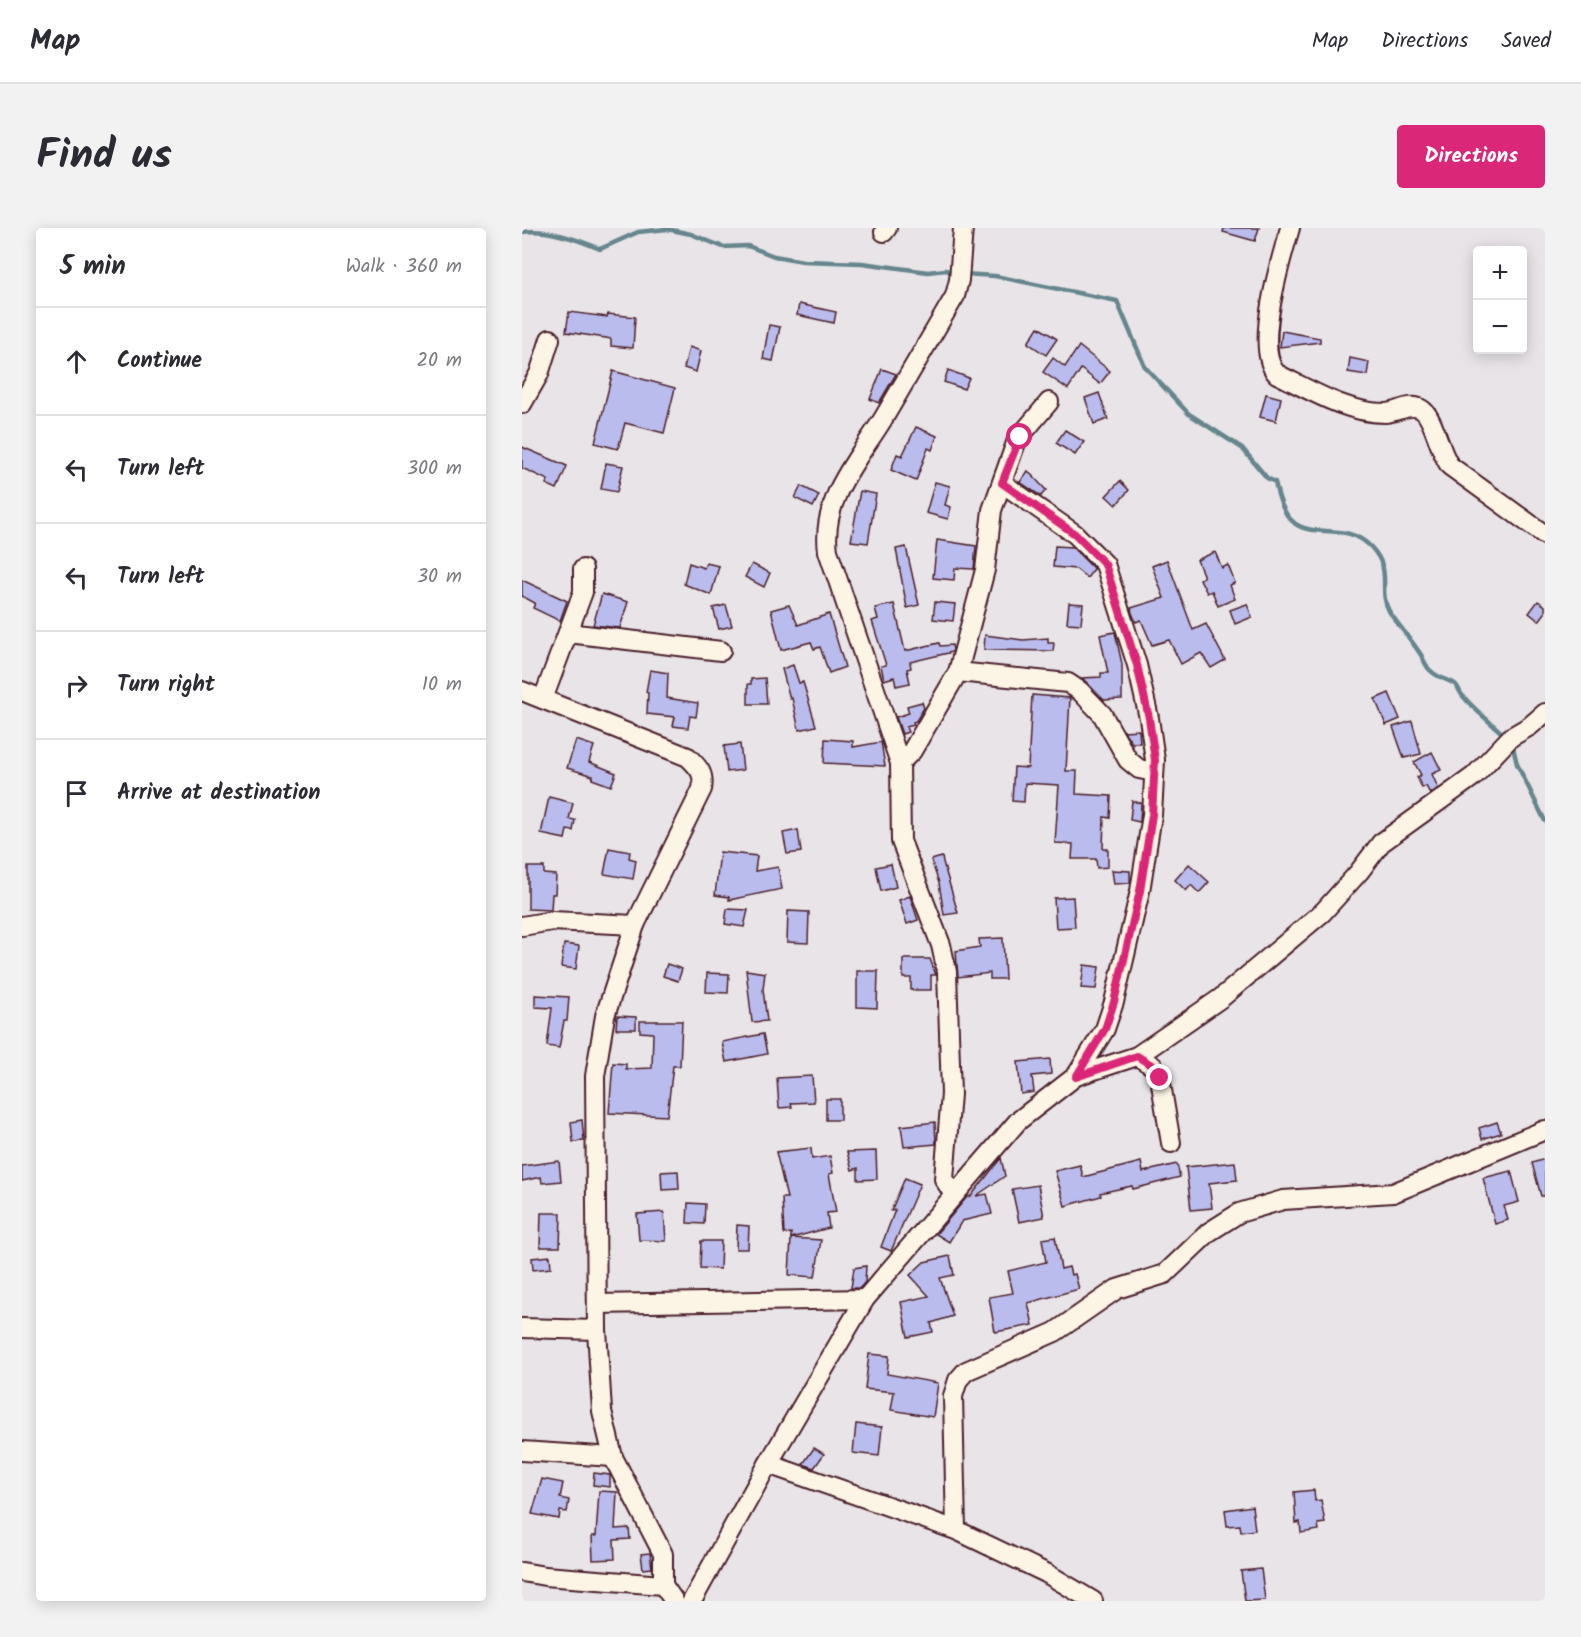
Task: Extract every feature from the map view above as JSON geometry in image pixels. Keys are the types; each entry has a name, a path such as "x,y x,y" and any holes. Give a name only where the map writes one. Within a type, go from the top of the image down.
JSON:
{"street":[{"path":"954,1195 944,1179 951,1094 947,972 941,945 901,841 900,764 828,551 827,524 843,479 881,421 955,296 959,280 963,228"},
{"path":"1290,228 1277,270 1268,346 1271,369 1334,401 1363,410 1384,413 1407,407 1421,409 1428,415 1441,452 1450,466 1545,535"},
{"path":"522,404 539,374 550,339"},
{"path":"900,764 912,751 958,672 985,570 992,510 1017,440 1049,402"},
{"path":"1002,483 1075,534 1105,564 1123,615 1149,718 1154,772 1152,815 1140,891 1114,1002 1105,1029 1076,1077"},
{"path":"543,699 583,592 583,569"},
{"path":"568,633 721,651"},
{"path":"958,672 1068,683 1080,691 1102,714 1128,760 1139,769 1154,772"},
{"path":"522,691 688,756 700,768 704,779 702,789 635,925 605,1016 595,1076 597,1330 602,1411 613,1457 663,1554 663,1585 674,1601"},
{"path":"692,1601 768,1464 865,1299 1018,1121 1076,1077 1137,1056 1221,998 1329,906 1381,843 1474,776 1506,742 1545,713"},
{"path":"522,926 552,921 635,925"},
{"path":"1137,1056 1153,1066 1160,1078 1171,1143"},
{"path":"956,1530 954,1396 958,1380 966,1371 1054,1332 1117,1289 1165,1274 1209,1232 1239,1213 1283,1200 1393,1192 1545,1130"},
{"path":"597,1304 865,1299"},
{"path":"522,1328 597,1330"},
{"path":"522,1451 613,1457"},
{"path":"768,1464 956,1530 1046,1573 1093,1601"},
{"path":"522,1572 545,1576 663,1585"}],"building":[{"path":"1224,228 1259,228 1255,241 1223,232"},
{"path":"799,304 836,312 834,323 797,315"},
{"path":"569,312 607,317 608,314 635,317 633,348 611,346 611,339 566,332"},
{"path":"769,325 780,327 773,361 763,359"},
{"path":"1038,327 1057,339 1046,355 1028,343"},
{"path":"1282,331 1320,338 1320,342 1280,347"},
{"path":"1079,346 1110,371 1100,384 1081,369 1068,389 1043,372 1053,358 1065,367"},
{"path":"689,347 701,351 696,372 684,368"},
{"path":"1350,358 1369,362 1367,375 1348,372"},
{"path":"882,369 896,374 879,403 870,399"},
{"path":"948,370 969,378 964,389 944,382"},
{"path":"613,371 675,388 664,433 625,423 618,449 595,443"},
{"path":"1099,393 1108,419 1094,424 1085,398"},
{"path":"1266,394 1281,398 1276,421 1260,417"},
{"path":"916,427 937,436 932,450 928,448 916,481 891,470 897,454 902,456"},
{"path":"1065,430 1084,442 1075,455 1056,443"},
{"path":"522,447 567,466 557,489 546,484 548,480 522,468"},
{"path":"606,463 623,466 617,492 601,489"},
{"path":"1028,471 1046,490 1041,496 1020,482"},
{"path":"1120,481 1129,490 1116,505 1106,496"},
{"path":"935,482 950,486 945,505 951,507 948,519 926,513"},
{"path":"801,486 819,495 813,507 795,498"},
{"path":"860,491 876,494 868,543 851,541"},
{"path":"937,540 976,546 974,569 955,568 954,580 933,578"},
{"path":"1055,546 1072,547 1094,569 1087,578 1076,569 1053,567"},
{"path":"906,547 919,605 907,608 896,549"},
{"path":"1215,552 1222,568 1228,565 1235,583 1230,585 1235,599 1218,606 1212,591 1207,593 1200,579 1204,577 1197,560"},
{"path":"1167,560 1193,630 1206,624 1225,660 1211,668 1201,653 1181,664 1169,640 1152,645 1141,620 1136,622 1132,613 1131,608 1164,598 1152,566"},
{"path":"689,563 704,568 706,563 719,566 711,595 684,584"},
{"path":"752,564 770,573 764,587 745,577"},
{"path":"522,580 567,601 560,621 533,608 535,603 522,596"},
{"path":"602,594 628,602 620,628 593,625"},
{"path":"1538,601 1545,606 1545,613 1539,621 1529,613"},
{"path":"935,602 955,604 953,621 933,619"},
{"path":"1069,603 1083,604 1081,624 1067,623"},
{"path":"894,604 905,651 939,643 940,646 952,645 953,649 952,652 910,662 911,668 907,669 910,683 896,686 894,677 884,680 881,666 886,665 872,621 878,619 875,608"},
{"path":"1247,604 1252,617 1235,624 1230,610"},
{"path":"726,605 732,626 719,629 713,608"},
{"path":"789,605 798,625 829,614 845,667 829,673 820,647 814,649 811,642 781,650 771,610"},
{"path":"1115,632 1122,664 1122,699 1104,700 1082,678 1101,677 1101,673 1108,673 1100,635"},
{"path":"985,635 1023,640 1048,638 1048,643 1054,643 1053,651 984,650"},
{"path":"793,665 799,683 803,682 816,726 799,730 792,698 790,699 782,669"},
{"path":"650,670 668,673 667,698 698,703 696,717 690,716 688,728 673,726 675,717 647,714 648,693 646,692"},
{"path":"765,678 767,704 748,704 748,684 751,684 751,679"},
{"path":"1389,693 1400,719 1386,725 1375,699"},
{"path":"1032,695 1070,698 1066,771 1077,771 1076,794 1111,796 1110,818 1104,817 1103,849 1108,849 1108,867 1097,868 1096,859 1072,859 1073,844 1055,843 1059,785 1025,783 1024,802 1012,801 1014,767 1028,768"},
{"path":"922,702 924,708 913,722 914,725 906,727 908,732 902,734 896,717 909,713 907,706"},
{"path":"1412,721 1421,754 1404,758 1393,727"},
{"path":"1139,730 1140,743 1132,743 1124,731"},
{"path":"825,739 853,741 853,747 881,742 885,766 824,763"},
{"path":"576,740 594,746 589,762 616,773 611,786 592,779 593,776 567,768"},
{"path":"740,744 743,770 727,772 724,746"},
{"path":"1432,752 1441,770 1432,774 1438,788 1430,794 1426,786 1422,788 1417,777 1421,775 1414,762"},
{"path":"549,797 573,803 569,819 575,820 573,831 567,830 565,839 541,834"},
{"path":"1132,801 1141,803 1140,822 1130,820"},
{"path":"798,830 801,852 787,854 783,833"},
{"path":"609,848 630,852 629,858 636,860 633,879 604,874"},
{"path":"720,852 757,856 755,871 778,867 782,889 729,900 729,897 715,895"},
{"path":"942,857 958,913 944,915 939,883 931,860"},
{"path":"891,864 896,887 881,891 876,867"},
{"path":"1189,864 1209,882 1199,893 1191,885 1186,891 1175,880"},
{"path":"528,867 544,867 544,874 556,875 551,910 528,909"},
{"path":"1112,870 1130,871 1130,883 1114,884"},
{"path":"910,896 918,920 907,924 899,900"},
{"path":"1073,897 1075,927 1056,928 1054,898"},
{"path":"727,909 748,910 744,927 725,924"},
{"path":"788,911 809,912 808,943 787,942"},
{"path":"1003,938 1005,979 990,979 990,973 958,977 956,951 980,947 979,939"},
{"path":"564,944 579,946 576,969 561,967"},
{"path":"903,959 930,959 936,975 931,975 931,990 911,990 911,978 903,978"},
{"path":"667,964 682,969 678,981 663,976"},
{"path":"1084,965 1099,967 1096,989 1081,988"},
{"path":"746,970 765,973 763,989 767,1021 752,1022"},
{"path":"857,971 878,971 877,1008 857,1007"},
{"path":"707,973 729,974 728,993 706,992"},
{"path":"535,995 569,997 567,1021 564,1021 559,1048 547,1046 552,1008 535,1007"},
{"path":"617,1016 636,1017 636,1029 616,1029"},
{"path":"640,1021 682,1021 680,1066 673,1066 667,1116 609,1113 613,1063 626,1064 626,1069 652,1068 653,1033 640,1032"},
{"path":"763,1034 767,1054 726,1062 722,1042"},
{"path":"1050,1059 1051,1074 1032,1076 1034,1092 1021,1094 1018,1062"},
{"path":"812,1076 814,1102 791,1103 792,1107 779,1108 777,1078"},
{"path":"826,1099 840,1099 840,1120 826,1120"},
{"path":"582,1120 584,1141 573,1142 571,1122"},
{"path":"935,1122 936,1144 904,1147 901,1126"},
{"path":"1497,1122 1501,1133 1482,1139 1479,1128"},
{"path":"811,1148 812,1159 830,1156 833,1173 829,1174 836,1212 827,1213 829,1228 791,1238 791,1233 784,1234 782,1198 787,1198 776,1152"},
{"path":"876,1151 877,1179 858,1180 858,1168 852,1170 847,1152"},
{"path":"1001,1158 1005,1176 976,1196 987,1194 992,1214 962,1221 949,1242 936,1234 967,1197 971,1196"},
{"path":"1545,1159 1545,1196 1541,1196 1532,1163"},
{"path":"559,1161 561,1181 542,1183 541,1177 522,1181 522,1166"},
{"path":"1141,1162 1143,1172 1177,1164 1180,1177 1133,1189 1132,1186 1100,1193 1101,1196 1065,1206 1055,1171 1080,1165 1083,1177"},
{"path":"1235,1162 1237,1180 1209,1183 1212,1208 1191,1210 1186,1167"},
{"path":"678,1171 679,1189 662,1190 661,1172"},
{"path":"1511,1171 1519,1202 1504,1206 1508,1220 1495,1224 1483,1178"},
{"path":"905,1178 920,1184 891,1251 881,1247 895,1210 891,1211"},
{"path":"1038,1185 1044,1217 1019,1222 1012,1189"},
{"path":"688,1203 705,1204 704,1224 687,1223"},
{"path":"664,1212 666,1241 639,1240 637,1214"},
{"path":"541,1213 561,1213 560,1247 540,1247"},
{"path":"737,1225 749,1226 748,1249 736,1249"},
{"path":"1055,1237 1061,1269 1069,1267 1071,1275 1075,1274 1079,1289 1028,1303 1033,1325 995,1332 989,1297 1013,1293 1008,1271 1046,1262 1042,1239"},
{"path":"791,1238 821,1240 815,1277 789,1275"},
{"path":"701,1241 721,1241 720,1269 700,1268"},
{"path":"550,1256 551,1268 533,1270 532,1258"},
{"path":"950,1256 954,1275 940,1278 953,1316 931,1323 933,1332 908,1337 901,1302 929,1296 910,1275 924,1262"},
{"path":"866,1266 865,1282 860,1288 851,1288 854,1268"},
{"path":"869,1354 889,1356 887,1374 938,1383 933,1417 891,1410 894,1392 865,1389"},
{"path":"856,1424 882,1427 879,1456 853,1453"},
{"path":"814,1448 824,1454 814,1468 803,1464"},
{"path":"594,1473 610,1475 610,1487 593,1485"},
{"path":"542,1479 563,1483 560,1498 569,1500 567,1512 560,1511 559,1519 532,1514"},
{"path":"1314,1490 1315,1501 1321,1500 1325,1523 1318,1524 1319,1530 1301,1533 1300,1522 1296,1523 1294,1492"},
{"path":"599,1491 617,1492 615,1529 629,1528 630,1539 614,1540 615,1559 593,1560 592,1536 596,1536"},
{"path":"1252,1506 1255,1530 1241,1532 1240,1525 1227,1526 1225,1510"},
{"path":"650,1553 652,1568 643,1569 641,1554"},
{"path":"1261,1569 1265,1600 1245,1601 1241,1571"}],"waterway":[{"path":"522,232 552,233 600,249 638,232 667,229 691,234 723,247 748,246 774,256 803,261 862,263 928,272 945,270 955,272"},
{"path":"963,274 995,276 1117,301 1145,367 1189,414 1242,448 1267,478 1275,482 1282,506 1291,520 1302,528 1343,532 1357,537 1371,547 1382,564 1384,595 1389,611 1421,654 1427,667 1455,684 1467,701 1506,737"},
{"path":"1512,743 1517,764 1545,821"}],"route":[{"path":"1020,437 1002,483 1075,534 1105,564 1137,665 1149,718 1155,760 1152,815 1140,891 1114,1002 1105,1029 1076,1077 1137,1056 1149,1062 1160,1078"}]}
